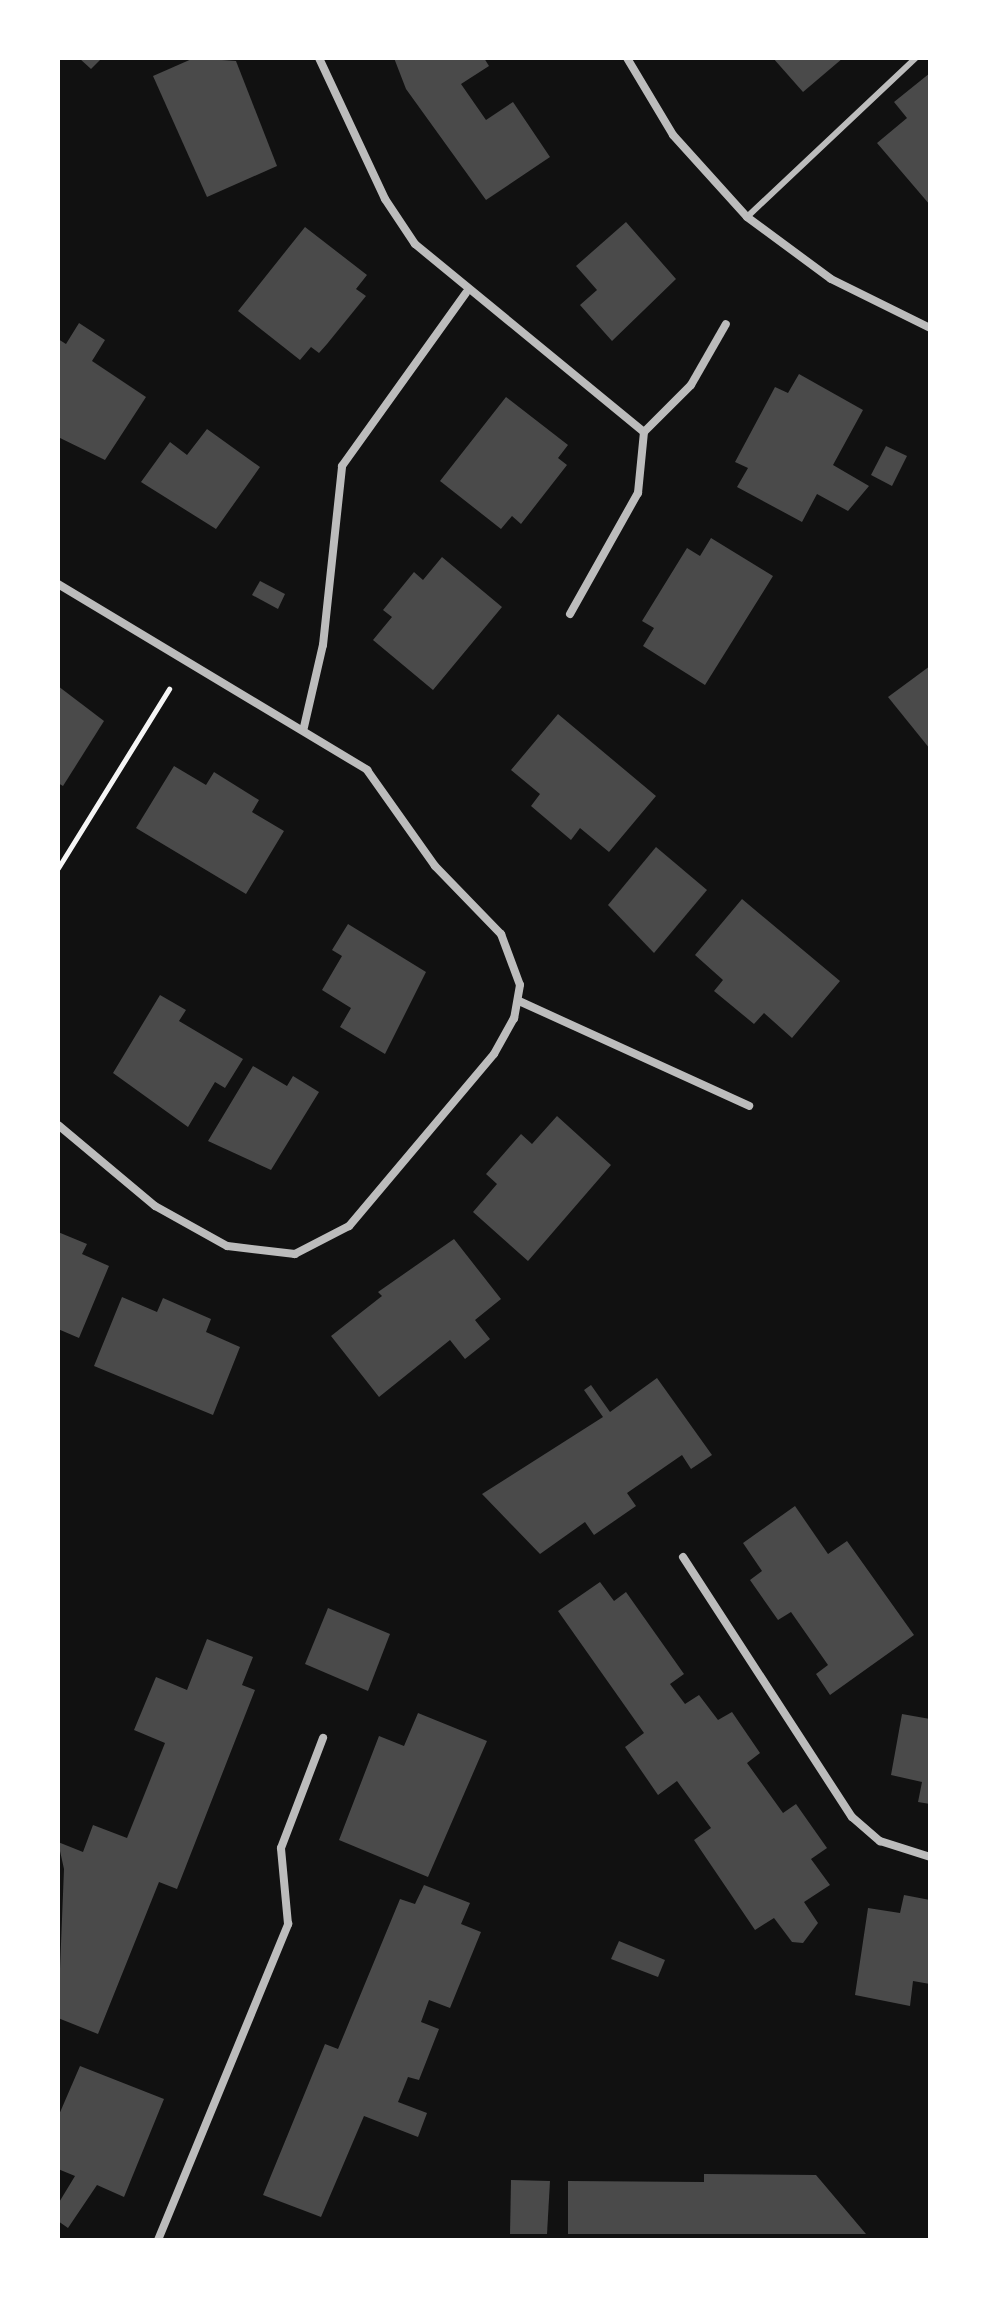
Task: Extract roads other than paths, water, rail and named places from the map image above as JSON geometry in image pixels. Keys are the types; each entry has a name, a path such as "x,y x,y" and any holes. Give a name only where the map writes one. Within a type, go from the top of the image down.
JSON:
{"street":[{"path":"319,58 400,224 466,293 644,432"},
{"path":"627,58 673,135 747,217 831,279 930,328"},
{"path":"304,727 323,645 342,466 466,293"},
{"path":"570,614 638,493 644,432 691,385 726,324"},
{"path":"58,584 304,727 367,770 435,866 501,934 518,970 519,1001 494,1054 349,1226 295,1254 249,1252 216,1240 155,1206 58,1125"},
{"path":"519,1001 749,1106"},
{"path":"683,1557 852,1817 880,1841 930,1857"},
{"path":"158,2240 288,1924 281,1848 323,1738"}],"lane":[{"path":"747,217 916,58"}]}
